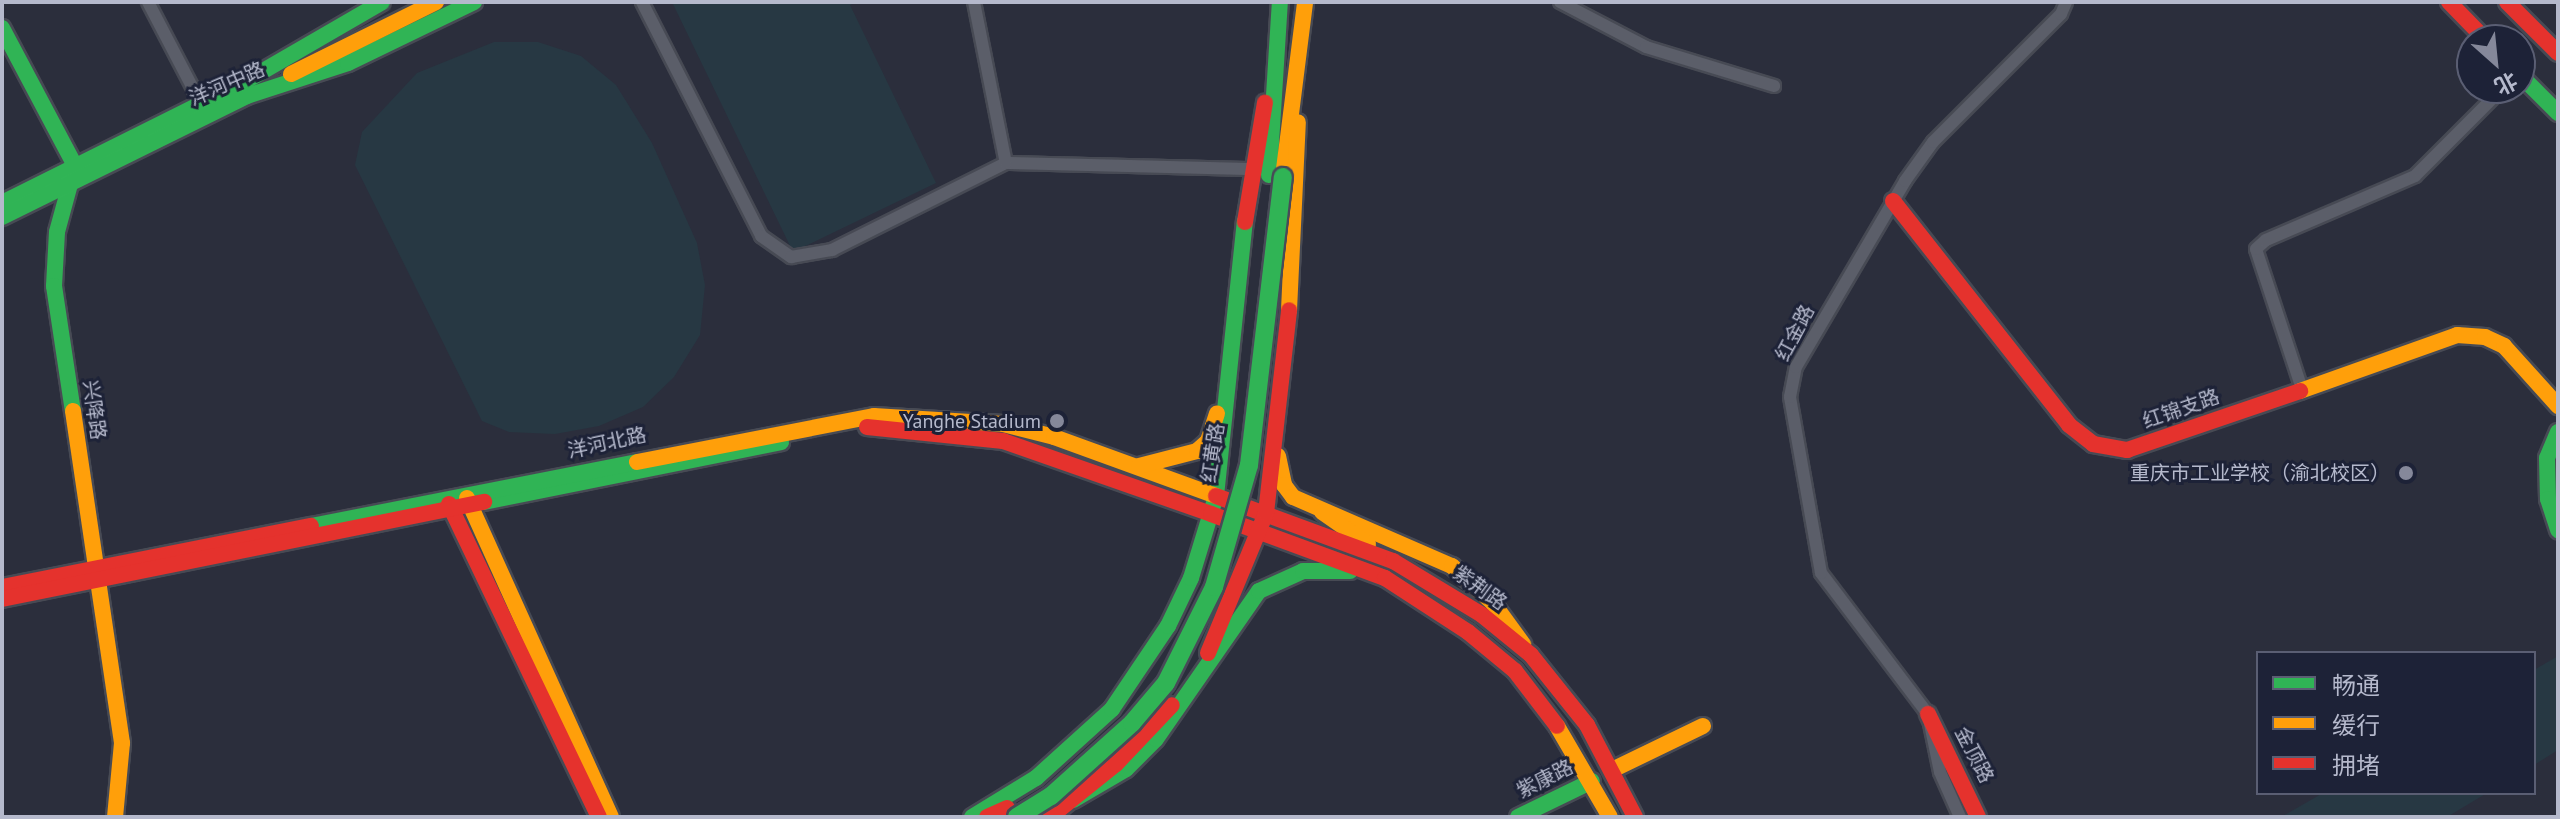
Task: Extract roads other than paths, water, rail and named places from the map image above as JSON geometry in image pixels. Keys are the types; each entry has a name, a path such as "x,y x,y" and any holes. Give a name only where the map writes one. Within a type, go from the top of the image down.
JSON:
{"main road":[{"name":"洋河中路","path":"2,217 243,90 382,2"},
{"path":"243,90 411,2"},
{"path":"243,90 436,2"},
{"name":"洋河中路","path":"2,203 201,104 348,63 474,2"},
{"name":"红黄路","path":"1276,176 1273,70 1280,2"},
{"name":"红黄路","path":"987,817 1012,812 1122,715 1154,675 1202,583 1222,529 1235,463 1276,176 1305,2"},
{"path":"2449,2 2470,24"},
{"path":"2508,2 2558,53"},
{"path":"2,28 75,166"},
{"path":"1054,816 1180,698 1212,647 1264,521 1276,442 1296,232 1296,63"},
{"path":"972,817 1036,778 1112,709 1168,626 1214,505 1251,169 1273,70"},
{"path":"2536,91 2558,113"},
{"name":"兴降路","path":"75,166 57,232 54,286 94,574 122,743 115,817"},
{"name":"红锦支路","path":"1893,201 2069,425 2093,444 2127,450 2433,340 2471,336 2504,346 2558,406"},
{"path":"1133,467 1182,459 1208,441 1237,318"},
{"name":"洋河北路","path":"459,503 874,416 1003,424 1133,467 1214,505"},
{"name":"洋河北路","path":"2,587 94,574 838,430 876,426 1003,441 1214,505"},
{"path":"2558,432 2547,458 2548,499 2558,530"},
{"path":"1276,442 1284,485 1293,497 1452,566 1493,603 1531,655"},
{"path":"459,503 599,817"},
{"path":"459,503 611,817"},
{"name":"紫荆路","path":"1214,505 1264,521 1389,570 1437,583 1531,655 1587,725 1635,817"},
{"path":"1322,512 1389,570"},
{"path":"1073,800 1126,769 1156,739 1259,591 1321,568 1389,570"},
{"name":"紫荆路","path":"1389,570 1515,671 1592,781 1610,817"},
{"name":"洋河北路","path":"2,599 94,574"},
{"name":"金顶路","path":"1928,714 1978,817"},
{"path":"1612,770 1703,726"},
{"name":"紫康路","path":"1518,817 1592,781"}],"street":[{"path":"148,2 201,104"},
{"path":"642,2 761,236 781,253 801,258 832,250 1006,163 1251,169"},
{"path":"974,2 1006,163"},
{"path":"1560,2 1646,47 1774,86"},
{"name":"红金路","path":"1960,817 1940,772 1928,714 1821,573 1790,397 1796,367 1893,201 1933,142 2051,25 2066,2"},
{"path":"2302,389 2256,249 2266,240 2415,176 2487,104"}],"place":[{"name":"Yanghe Stadium","path":"1057,421"},
{"name":"重庆市工业学校（渝北校区）","path":"2406,473"}]}
